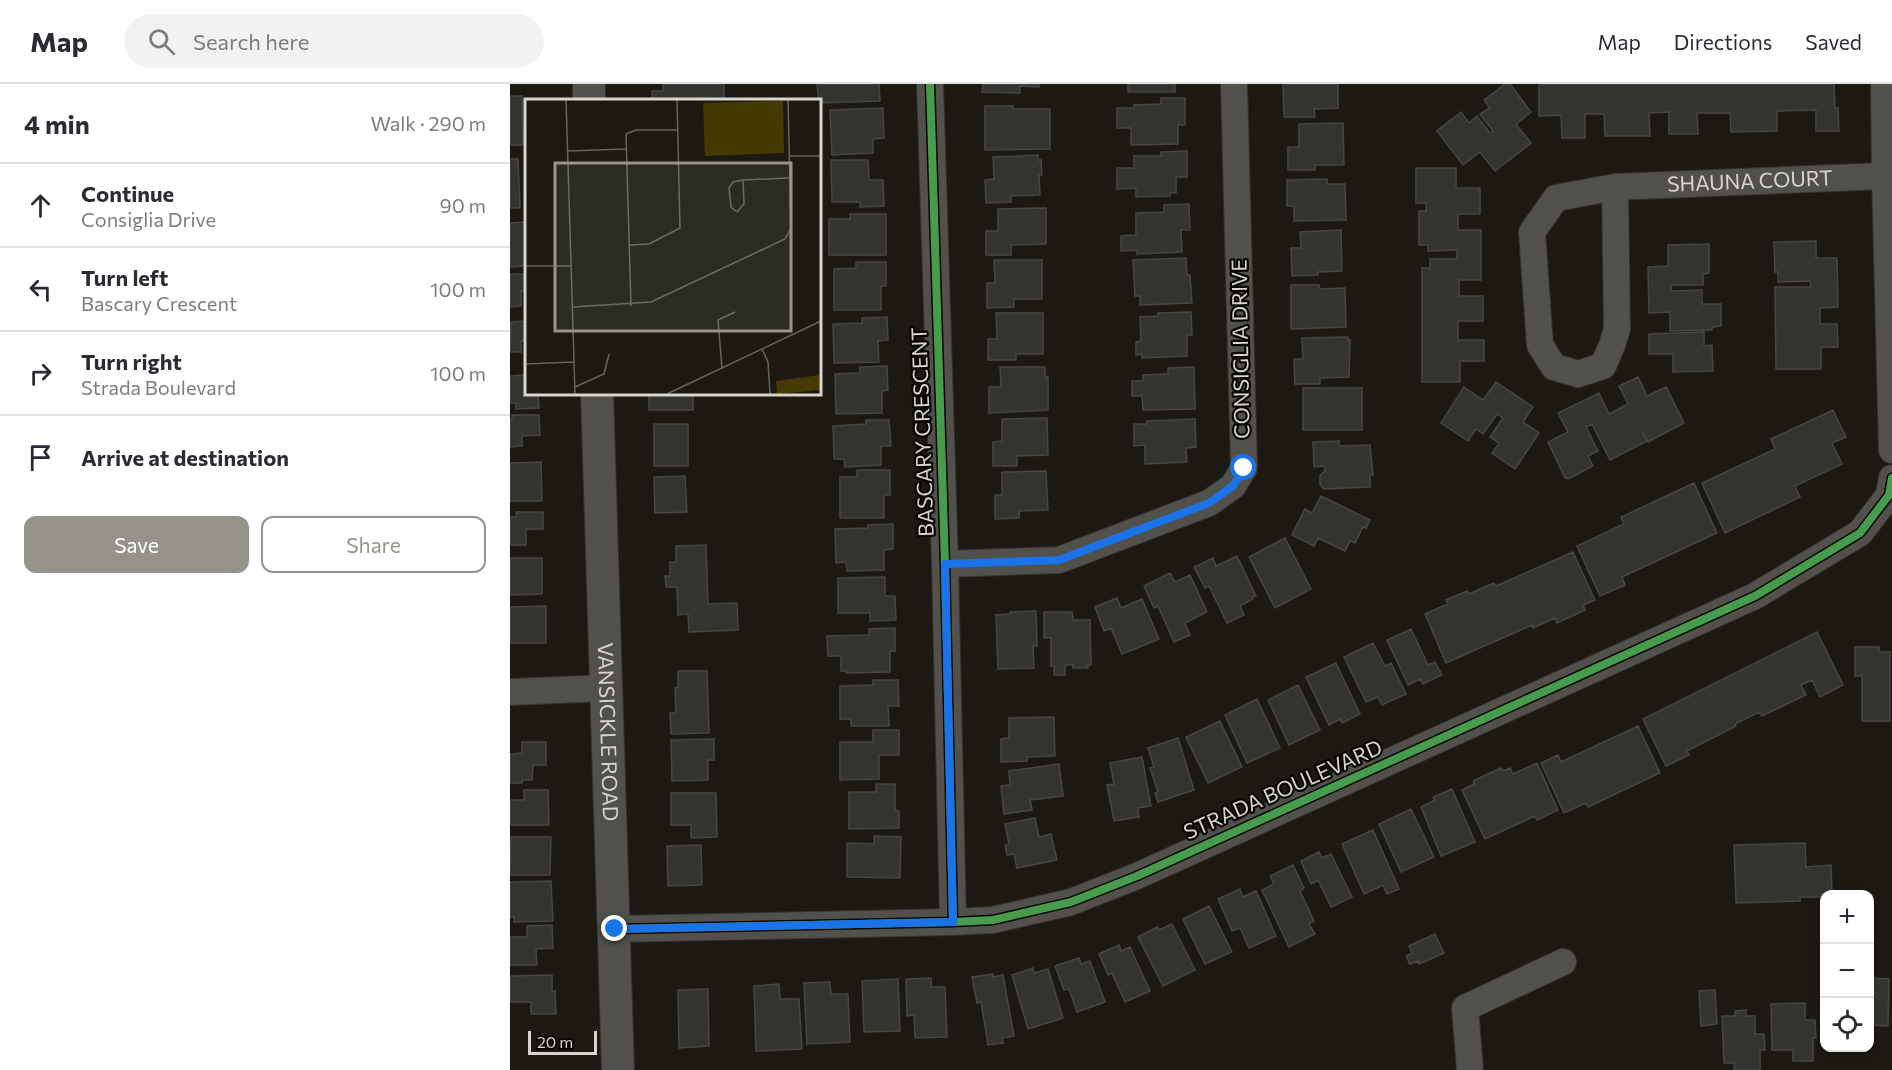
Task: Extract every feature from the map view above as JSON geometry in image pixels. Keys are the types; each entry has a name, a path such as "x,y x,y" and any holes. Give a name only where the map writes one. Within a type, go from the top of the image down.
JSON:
{"street":[{"name":"BASCARY CRESCENT","path":"930,84 945,564 953,922"},
{"name":"CONSIGLIA DRIVE","path":"945,564 1059,560 1209,503 1233,486 1244,468 1234,84"},
{"path":"1884,84 1892,450"},
{"name":"SHAUNA COURT","path":"1615,187 1617,329 1603,366 1578,374 1554,367 1540,345 1532,232 1556,198 1615,187 1885,176"},
{"name":"VANSICKLE ROAD","path":"597,394 618,1070"},
{"name":"STRADA BOULEVARD","path":"615,929 993,920 1071,902 1137,876 1755,596 1860,533 1889,495 1892,478"},
{"path":"510,692 607,688"},
{"path":"1470,1070 1465,1008 1563,962"}],"building":[{"path":"663,84 724,84 724,99 652,99 652,91 663,91"},
{"path":"817,84 879,84 880,101 820,103"},
{"path":"983,84 1039,84 1039,87 1020,86 1020,93 982,92"},
{"path":"1128,84 1175,84 1175,92 1128,92"},
{"path":"1283,84 1338,84 1338,108 1314,109 1315,117 1284,117"},
{"path":"1505,84 1510,84 1531,112 1516,124 1531,143 1495,171 1480,152 1463,165 1437,131 1461,112 1469,123 1477,116 1490,133 1493,131 1480,114 1490,108 1484,100"},
{"path":"1539,84 1834,84 1839,131 1816,131 1816,110 1777,111 1777,131 1731,132 1730,113 1697,113 1698,134 1669,134 1669,112 1649,113 1650,136 1605,136 1604,114 1585,114 1585,138 1562,138 1561,115 1539,116"},
{"path":"510,96 522,96 523,145 510,145"},
{"path":"1161,98 1185,98 1185,125 1178,125 1178,144 1131,145 1131,128 1117,128 1117,108 1161,104"},
{"path":"985,106 1050,109 1050,149 985,150"},
{"path":"883,108 884,138 873,139 873,153 832,155 830,110"},
{"path":"1343,123 1344,165 1315,165 1315,170 1288,170 1288,147 1299,147 1299,124"},
{"path":"1187,151 1187,177 1176,177 1176,193 1170,193 1170,196 1136,197 1136,188 1117,189 1117,168 1134,168 1134,156 1161,156 1161,152"},
{"path":"1038,155 1038,160 1041,160 1042,175 1039,175 1040,195 1011,196 1011,202 986,203 985,180 994,179 993,157"},
{"path":"510,159 518,159 520,208 510,208"},
{"path":"831,160 868,160 869,180 883,180 884,206 860,207 860,202 832,202"},
{"path":"1416,168 1456,168 1456,188 1480,188 1480,214 1458,214 1458,230 1481,230 1481,280 1459,280 1459,296 1483,296 1483,321 1458,321 1458,340 1484,340 1484,361 1460,361 1460,382 1422,382 1422,268 1430,268 1430,259 1457,259 1457,250 1428,251 1428,245 1419,245 1419,211 1426,211 1426,203 1416,203"},
{"path":"1327,179 1327,184 1345,184 1346,220 1294,221 1294,206 1287,206 1287,180"},
{"path":"1189,204 1190,230 1181,230 1182,252 1137,254 1137,250 1121,251 1121,236 1136,235 1136,213 1164,212 1164,205"},
{"path":"1046,208 1046,244 1011,245 1011,255 986,255 986,231 998,231 998,209"},
{"path":"850,214 886,214 886,255 829,255 829,219 850,219"},
{"path":"525,222 525,266 510,267 510,223"},
{"path":"1341,230 1342,271 1292,276 1291,248 1301,248 1300,232"},
{"path":"1816,241 1816,258 1837,258 1838,307 1820,308 1820,324 1837,324 1838,347 1821,347 1821,369 1776,369 1775,287 1811,287 1810,281 1778,282 1778,272 1775,272 1774,242"},
{"path":"1709,244 1709,273 1703,274 1703,285 1671,285 1671,291 1702,290 1702,304 1721,304 1721,326 1712,327 1712,330 1670,331 1670,312 1649,313 1648,267 1668,266 1668,245"},
{"path":"1186,258 1192,303 1140,305 1140,296 1135,296 1133,260"},
{"path":"994,260 1042,260 1042,299 1014,299 1014,307 987,308 987,283 995,283"},
{"path":"856,262 886,262 886,286 881,286 881,310 834,310 834,269 856,268"},
{"path":"510,274 525,274 525,291 521,291 521,306 510,307"},
{"path":"1291,285 1319,285 1320,289 1345,288 1346,327 1291,329"},
{"path":"1191,312 1192,335 1187,335 1187,356 1142,358 1142,354 1136,355 1136,342 1141,341 1140,317 1158,316 1158,313"},
{"path":"996,313 1043,313 1043,354 1016,354 1016,360 988,360 988,339 997,339"},
{"path":"887,317 888,340 878,341 879,362 834,363 833,324 862,323 862,318"},
{"path":"525,321 525,341 521,341 521,352 510,352 511,322"},
{"path":"1704,332 1704,346 1712,345 1713,371 1673,372 1673,354 1649,354 1649,334"},
{"path":"1348,337 1350,340 1349,377 1320,378 1320,384 1295,384 1294,359 1303,359 1302,338"},
{"path":"887,366 888,390 882,391 882,413 836,414 835,374 860,373 860,367"},
{"path":"1000,367 1045,367 1045,377 1048,377 1048,410 989,413 989,387 1001,387"},
{"path":"1194,367 1195,409 1143,410 1142,396 1132,396 1132,381 1143,381 1143,375 1168,374 1168,368"},
{"path":"524,375 525,394 538,394 539,408 516,409 516,403 510,403 510,376"},
{"path":"1638,377 1647,396 1666,387 1684,423 1648,442 1642,431 1647,441 1610,460 1592,424 1586,427 1598,451 1588,456 1593,466 1568,479 1565,478 1548,442 1568,432 1558,413 1599,393 1609,414 1628,404 1619,386"},
{"path":"1496,382 1533,407 1523,422 1539,433 1515,469 1492,453 1499,443 1490,437 1503,418 1497,414 1483,434 1476,429 1468,441 1441,423 1464,387 1483,400"},
{"path":"1303,388 1362,388 1362,430 1303,430"},
{"path":"649,394 693,394 693,410 649,410"},
{"path":"1833,410 1846,437 1832,443 1842,464 1795,486 1800,497 1725,533 1702,483 1775,449 1771,439"},
{"path":"512,415 539,415 540,435 522,436 522,446 510,447"},
{"path":"1047,418 1048,455 1017,456 1017,466 993,466 993,442 1002,441 1002,419"},
{"path":"1195,419 1196,447 1186,448 1187,462 1145,464 1145,445 1134,446 1134,424 1147,424 1147,421"},
{"path":"866,420 889,420 891,446 881,446 881,465 845,467 844,459 834,459 833,426 866,424"},
{"path":"654,424 688,424 688,466 654,466"},
{"path":"1339,441 1339,446 1370,445 1373,475 1370,475 1370,487 1324,489 1320,485 1320,475 1325,471 1325,466 1314,467 1313,442"},
{"path":"541,462 542,501 510,501 510,463"},
{"path":"857,470 890,470 890,495 884,495 884,518 840,518 840,477 857,477"},
{"path":"1046,471 1048,510 1019,511 1019,518 995,519 995,495 1002,495 1002,472"},
{"path":"685,476 687,512 655,513 654,477"},
{"path":"1694,483 1717,533 1622,577 1625,585 1600,596 1577,546 1624,524 1621,517"},
{"path":"1321,496 1370,520 1366,528 1363,527 1355,543 1350,541 1345,551 1318,538 1314,546 1292,535 1305,509 1312,513"},
{"path":"516,512 543,512 543,529 526,529 526,545 510,545 510,517 517,517"},
{"path":"893,524 893,549 884,550 884,570 847,571 846,562 836,563 835,529 868,528 868,525"},
{"path":"1285,538 1311,589 1275,608 1249,557"},
{"path":"706,545 708,604 737,603 738,630 689,632 688,614 678,615 677,587 666,587 665,576 670,576 670,562 676,562 676,546"},
{"path":"1573,552 1595,600 1583,605 1585,610 1557,623 1555,618 1533,628 1532,625 1446,663 1425,614 1448,604 1446,600 1467,591 1469,594 1494,583 1496,586"},
{"path":"1237,556 1256,596 1240,606 1244,615 1227,623 1209,586 1205,588 1194,567 1213,558 1216,566"},
{"path":"510,558 542,558 542,594 510,595"},
{"path":"1170,573 1175,582 1190,575 1207,612 1185,623 1190,635 1174,642 1158,606 1154,608 1144,586"},
{"path":"885,577 885,596 895,596 896,620 870,621 870,613 838,613 838,578"},
{"path":"1117,598 1121,608 1142,599 1159,639 1122,654 1111,628 1104,631 1095,607"},
{"path":"546,606 546,643 510,643 510,607"},
{"path":"1036,611 1037,646 1033,646 1034,668 998,669 996,615"},
{"path":"1044,612 1072,612 1073,620 1090,620 1091,665 1088,665 1088,668 1073,668 1073,665 1065,665 1065,675 1054,675 1054,666 1051,666 1051,638 1044,638"},
{"path":"895,628 895,651 890,651 890,672 846,673 846,671 841,671 841,656 828,656 827,636 869,635 869,629"},
{"path":"1411,629 1428,665 1435,662 1442,675 1423,684 1420,679 1408,685 1387,640"},
{"path":"1817,632 1843,685 1820,697 1812,680 1801,685 1806,695 1762,716 1759,712 1735,724 1736,726 1687,751 1689,755 1666,766 1643,719"},
{"path":"1373,643 1385,666 1391,663 1406,694 1382,705 1378,697 1366,702 1344,657"},
{"path":"1855,647 1879,647 1879,652 1890,652 1890,721 1862,721 1862,676 1855,676"},
{"path":"1336,663 1360,714 1342,723 1340,719 1329,725 1306,677"},
{"path":"678,671 707,671 709,733 671,734 670,713 676,713 675,688 678,687"},
{"path":"873,680 898,680 899,706 888,706 889,726 851,726 851,719 840,719 840,686 873,685"},
{"path":"1298,685 1320,730 1289,745 1268,700"},
{"path":"1257,699 1280,748 1247,763 1225,715"},
{"path":"1054,717 1055,756 1027,757 1027,761 1001,762 1001,739 1009,738 1009,718"},
{"path":"1220,721 1242,767 1208,783 1186,737"},
{"path":"1638,726 1660,773 1588,807 1586,803 1564,813 1541,763 1558,755 1561,762"},
{"path":"873,730 899,730 899,755 879,755 879,779 840,780 840,742 873,742"},
{"path":"1178,738 1194,790 1158,802 1155,793 1158,792 1150,768 1154,767 1148,748"},
{"path":"714,739 714,760 708,760 708,780 672,781 671,740"},
{"path":"522,742 546,742 546,765 533,765 532,780 510,783 510,754 522,753"},
{"path":"1142,757 1151,806 1138,808 1139,817 1114,821 1107,785 1114,784 1110,763"},
{"path":"1537,763 1558,810 1537,820 1535,816 1485,839 1462,790 1474,784 1473,781 1501,768 1503,771 1510,768 1513,774"},
{"path":"1059,764 1063,796 1030,800 1032,810 1004,814 1001,786 1010,785 1009,771"},
{"path":"876,784 895,784 895,811 899,811 899,828 849,829 849,792 876,792"},
{"path":"1452,789 1475,842 1441,856 1421,807 1435,800 1433,797"},
{"path":"524,790 548,790 549,825 510,825 510,800 524,800"},
{"path":"671,793 716,793 717,837 691,838 691,825 671,825"},
{"path":"1411,809 1434,857 1401,872 1379,824"},
{"path":"1035,818 1039,837 1051,834 1057,860 1017,868 1014,854 1007,855 1005,845 1009,844 1005,824"},
{"path":"1373,830 1399,889 1387,894 1383,885 1364,894 1342,844"},
{"path":"874,836 901,837 900,878 847,877 847,843 874,844"},
{"path":"511,837 551,837 550,875 510,875"},
{"path":"1805,843 1806,867 1831,865 1832,890 1820,890 1820,897 1800,897 1800,901 1736,903 1734,845"},
{"path":"701,845 702,885 668,886 667,846"},
{"path":"1319,852 1322,858 1331,854 1352,897 1331,907 1318,880 1311,884 1301,861"},
{"path":"1293,865 1304,888 1300,891 1314,921 1309,924 1315,934 1289,947 1262,890 1274,884 1270,876"},
{"path":"551,881 553,921 514,922 514,917 510,917 510,882"},
{"path":"1240,889 1243,897 1256,891 1276,936 1249,948 1240,928 1232,931 1218,899"},
{"path":"1209,906 1232,952 1205,964 1183,919"},
{"path":"1172,924 1195,970 1163,986 1138,937 1157,927 1159,930"},
{"path":"552,925 553,948 536,949 537,965 510,965 510,937 527,937 527,926"},
{"path":"1435,934 1444,953 1419,964 1418,961 1410,964 1406,956 1412,953 1409,946"},
{"path":"1119,945 1121,951 1130,947 1150,991 1125,1002 1112,973 1108,975 1099,954"},
{"path":"1079,958 1081,964 1090,961 1105,1002 1077,1012 1069,989 1064,990 1055,966"},
{"path":"1033,968 1034,973 1048,969 1063,1018 1028,1029 1012,975"},
{"path":"993,974 993,977 1003,975 1014,1036 1002,1038 1003,1043 988,1045 981,1002 977,1003 972,977"},
{"path":"552,975 556,1014 531,1014 531,1002 510,1002 510,976"},
{"path":"931,978 931,987 945,987 947,1037 915,1038 914,1015 907,1016 906,979"},
{"path":"1874,978 1889,979 1888,1026 1874,1025"},
{"path":"898,979 900,1031 864,1032 862,981"},
{"path":"830,982 831,994 848,994 850,1042 807,1044 804,983"},
{"path":"779,984 780,999 799,999 802,1049 756,1051 754,986"},
{"path":"708,989 709,1046 679,1048 678,990"},
{"path":"1715,990 1717,1024 1701,1026 1699,991"},
{"path":"1805,1003 1805,1020 1815,1020 1816,1038 1813,1038 1813,1061 1793,1061 1793,1050 1772,1050 1771,1004"},
{"path":"1746,1010 1746,1016 1755,1016 1755,1034 1764,1034 1765,1050 1760,1050 1760,1070 1734,1070 1734,1063 1724,1063 1722,1016 1735,1016 1735,1011"}],"cycle path":[{"path":"930,84 945,564 953,922"},
{"path":"615,929 993,920 1071,902 1137,876 1755,596 1860,533 1889,495 1892,478"}],"route":[{"path":"615,929 953,922 945,564 1059,560 1209,503 1233,486 1244,468"}]}
